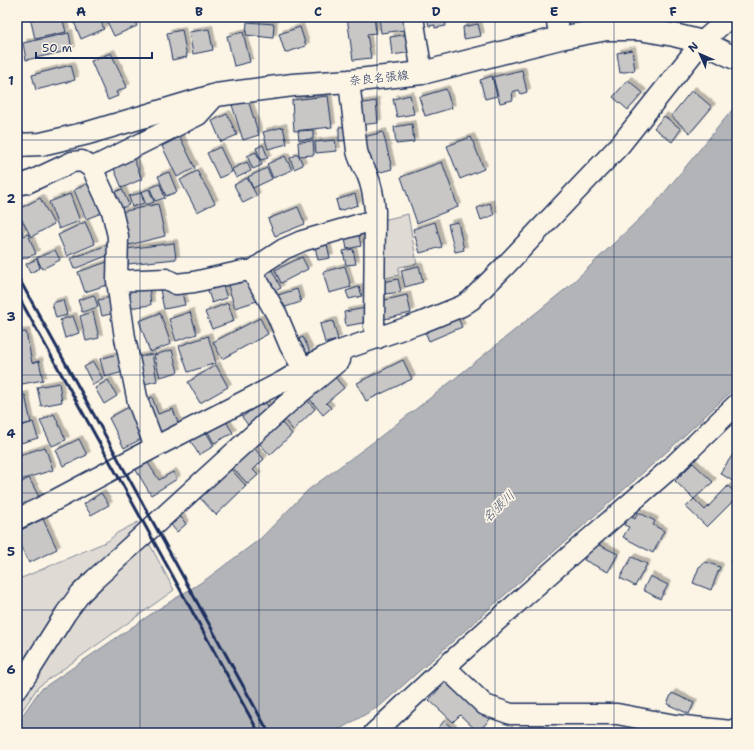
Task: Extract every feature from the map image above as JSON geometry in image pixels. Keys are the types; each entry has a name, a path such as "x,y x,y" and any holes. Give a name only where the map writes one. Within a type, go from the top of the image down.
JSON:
{"main road":[{"name":"奈良名張線","path":"17,145 41,144 88,133 216,95 293,85 349,81 422,73 558,27 639,29 674,35 702,42 737,59"}],"street":[{"path":"413,17 422,73"},
{"path":"17,519 282,382 324,358 339,351 420,323 462,306 471,300 620,145 702,42 730,17"},
{"path":"349,81 358,158 371,185 375,211 374,326 378,338"},
{"path":"92,168 198,115 216,95"},
{"path":"17,185 27,183 72,162 82,161 92,168 112,211 118,236 117,281 126,338 138,402 155,447"},
{"path":"117,281 166,279 176,284 194,282 243,271 252,271 284,249 302,241 374,220"},
{"path":"252,271 277,315 290,346 304,370"},
{"path":"17,689 80,594 287,404 357,345"},
{"path":"374,733 445,667 672,466 737,404"},
{"path":"445,667 485,704 511,714 617,714 676,725 731,731 737,728"}],"shaded area":[{"path":"408,214 417,264 399,267 399,275 381,279 383,220"},
{"path":"138,522 174,590 38,687 17,718 17,579 108,541 117,533"}],"water":[{"name":"名張川","path":"737,104 737,386 671,448 380,706 333,733 17,733 17,723 40,690 160,608 205,580 260,539 308,490 443,388 568,287 655,204"}],"building":[{"path":"30,17 62,17 66,32 35,39"},
{"path":"72,17 99,17 104,29 81,39"},
{"path":"105,17 133,17 137,26 114,36"},
{"path":"347,17 374,17 376,33 367,34 371,58 353,60"},
{"path":"379,17 403,17 405,30 381,33"},
{"path":"427,17 453,17 454,20 445,21 446,26 435,28 435,25 429,26"},
{"path":"524,17 533,17 534,19 525,21"},
{"path":"247,22 274,24 273,38 246,35"},
{"path":"478,24 481,36 464,39 463,27"},
{"path":"300,27 306,46 285,53 279,34"},
{"path":"209,29 213,50 193,54 189,32"},
{"path":"182,30 187,57 172,60 167,33"},
{"path":"243,32 250,62 234,66 227,36"},
{"path":"69,33 72,50 26,60 23,43"},
{"path":"410,34 413,52 392,55 390,37"},
{"path":"632,50 635,70 620,73 617,53"},
{"path":"111,53 127,87 116,92 118,96 108,100 91,61"},
{"path":"71,65 75,80 36,90 32,75"},
{"path":"522,70 527,92 521,94 519,90 512,92 513,100 500,103 493,77"},
{"path":"492,76 497,96 485,99 480,80"},
{"path":"628,80 643,93 628,110 613,97"},
{"path":"446,89 452,108 425,116 419,97"},
{"path":"692,90 712,107 690,133 671,116"},
{"path":"410,95 414,114 397,117 393,99"},
{"path":"328,96 332,127 294,131 292,100"},
{"path":"248,100 259,135 243,140 232,105"},
{"path":"376,101 378,123 360,125 358,104"},
{"path":"227,114 237,135 221,142 212,121"},
{"path":"664,116 681,129 672,142 654,128"},
{"path":"412,124 414,142 396,144 394,127"},
{"path":"352,126 353,140 339,141 339,127"},
{"path":"283,127 287,144 268,149 263,132"},
{"path":"313,130 313,139 299,140 298,131"},
{"path":"383,132 392,169 373,174 364,137"},
{"path":"180,137 195,168 177,177 162,146"},
{"path":"471,137 484,169 460,179 447,146"},
{"path":"335,140 337,151 316,153 315,142"},
{"path":"313,141 314,155 299,156 298,142"},
{"path":"263,145 268,158 261,160 256,148"},
{"path":"220,147 232,172 219,178 207,153"},
{"path":"256,152 262,165 253,169 247,156"},
{"path":"298,154 303,165 294,169 290,158"},
{"path":"132,155 142,179 122,188 112,164"},
{"path":"285,156 292,170 273,178 267,164"},
{"path":"247,162 251,171 236,178 232,169"},
{"path":"442,162 458,207 417,223 401,177"},
{"path":"267,168 272,179 253,188 248,177"},
{"path":"197,171 215,203 197,212 180,180"},
{"path":"169,172 177,192 166,196 158,176"},
{"path":"247,178 257,196 243,203 234,185"},
{"path":"91,182 104,212 86,219 74,190"},
{"path":"160,184 165,198 155,201 150,188"},
{"path":"122,189 129,205 120,209 113,193"},
{"path":"149,189 154,202 146,205 141,192"},
{"path":"141,193 144,203 132,207 129,196"},
{"path":"70,194 80,221 59,229 49,202"},
{"path":"355,194 358,205 339,211 336,200"},
{"path":"40,198 54,224 31,237 17,210"},
{"path":"490,203 494,215 481,220 477,208"},
{"path":"158,204 165,236 129,245 121,212"},
{"path":"298,207 305,224 275,236 268,219"},
{"path":"17,222 23,233 17,236"},
{"path":"85,222 95,244 67,256 58,235"},
{"path":"435,222 442,247 420,253 413,229"},
{"path":"458,222 464,250 455,252 448,224"},
{"path":"358,231 361,246 347,249 344,234"},
{"path":"28,234 36,254 22,259 17,245 17,238"},
{"path":"326,240 330,258 318,260 314,242"},
{"path":"174,243 176,259 128,264 126,249"},
{"path":"110,244 114,253 74,269 70,259"},
{"path":"353,249 356,264 346,265 343,251"},
{"path":"55,250 60,260 42,269 37,258"},
{"path":"302,257 308,269 281,283 275,270"},
{"path":"37,259 40,268 30,273 26,264"},
{"path":"110,261 116,282 85,292 78,272"},
{"path":"345,266 351,287 329,293 323,272"},
{"path":"419,266 423,282 405,287 401,270"},
{"path":"271,268 281,288 270,294 260,274"},
{"path":"249,275 257,301 235,308 227,282"},
{"path":"398,279 401,292 385,294 383,282"},
{"path":"221,280 227,298 212,303 206,285"},
{"path":"149,285 151,305 128,308 125,288"},
{"path":"180,285 185,305 164,309 160,290"},
{"path":"359,287 362,296 349,299 346,291"},
{"path":"297,289 301,302 279,309 275,296"},
{"path":"94,295 98,307 82,312 78,300"},
{"path":"407,295 411,313 385,319 381,301"},
{"path":"115,296 119,312 102,316 98,300"},
{"path":"63,300 67,315 56,318 52,303"},
{"path":"228,303 234,321 212,329 205,312"},
{"path":"366,308 368,322 346,326 344,312"},
{"path":"93,312 99,338 86,341 80,316"},
{"path":"190,312 197,334 176,341 169,319"},
{"path":"160,313 171,344 150,352 139,321"},
{"path":"73,316 79,333 65,338 60,320"},
{"path":"457,316 462,327 429,341 423,327"},
{"path":"260,318 268,334 222,359 213,342"},
{"path":"333,321 338,340 325,343 320,324"},
{"path":"26,332 32,363 39,361 43,380 17,385 17,333"},
{"path":"208,336 216,363 188,372 179,346"},
{"path":"303,337 310,352 298,357 292,342"},
{"path":"172,350 178,372 160,377 154,355"},
{"path":"121,353 127,371 105,377 100,359"},
{"path":"152,354 157,381 141,385 135,358"},
{"path":"403,360 412,379 366,401 357,383"},
{"path":"93,362 103,379 93,385 84,367"},
{"path":"216,365 228,387 200,403 188,382"},
{"path":"334,376 344,388 326,403 331,408 323,415 308,397"},
{"path":"108,380 117,396 104,404 95,388"},
{"path":"59,383 62,402 41,406 37,387"},
{"path":"25,395 31,423 17,426 17,396"},
{"path":"152,397 158,414 173,409 179,426 157,434 145,400"},
{"path":"304,397 315,409 293,430 282,417"},
{"path":"264,401 270,409 248,425 242,417"},
{"path":"129,407 145,437 124,448 109,418"},
{"path":"54,414 66,440 52,446 40,421"},
{"path":"225,420 233,433 214,443 207,430"},
{"path":"279,420 292,434 270,455 257,441"},
{"path":"33,422 38,438 17,444 17,427"},
{"path":"205,430 214,446 199,455 190,440"},
{"path":"79,439 87,455 63,466 56,450"},
{"path":"251,445 264,459 253,470 258,475 248,484 230,465"},
{"path":"45,447 53,470 17,481 17,456"},
{"path":"737,450 737,484 720,473"},
{"path":"146,460 159,480 173,472 177,479 151,495 134,467"},
{"path":"693,463 713,482 694,499 675,481"},
{"path":"229,467 246,486 216,515 198,496"},
{"path":"29,478 39,497 17,509 17,485"},
{"path":"728,486 737,495 737,497 707,527 686,507 694,499 705,510"},
{"path":"101,493 109,505 91,515 84,504"},
{"path":"638,512 655,521 653,525 664,531 653,553 623,537 629,527 624,525 628,515 635,519"},
{"path":"181,517 186,524 177,532 171,525"},
{"path":"43,519 57,549 29,563 17,539 17,532"},
{"path":"593,542 618,554 608,572 584,560"},
{"path":"737,551 737,566 730,561"},
{"path":"632,557 647,564 635,586 620,578"},
{"path":"706,562 720,567 711,590 693,583 699,567"},
{"path":"650,576 668,585 660,599 643,590"},
{"path":"448,679 491,718 478,732 460,715 453,722 429,700"},
{"path":"672,693 694,703 689,714 667,704"},
{"path":"444,721 458,733 434,733"}],"railway":[{"path":"17,275 269,733"},
{"path":"17,294 259,733"}]}
